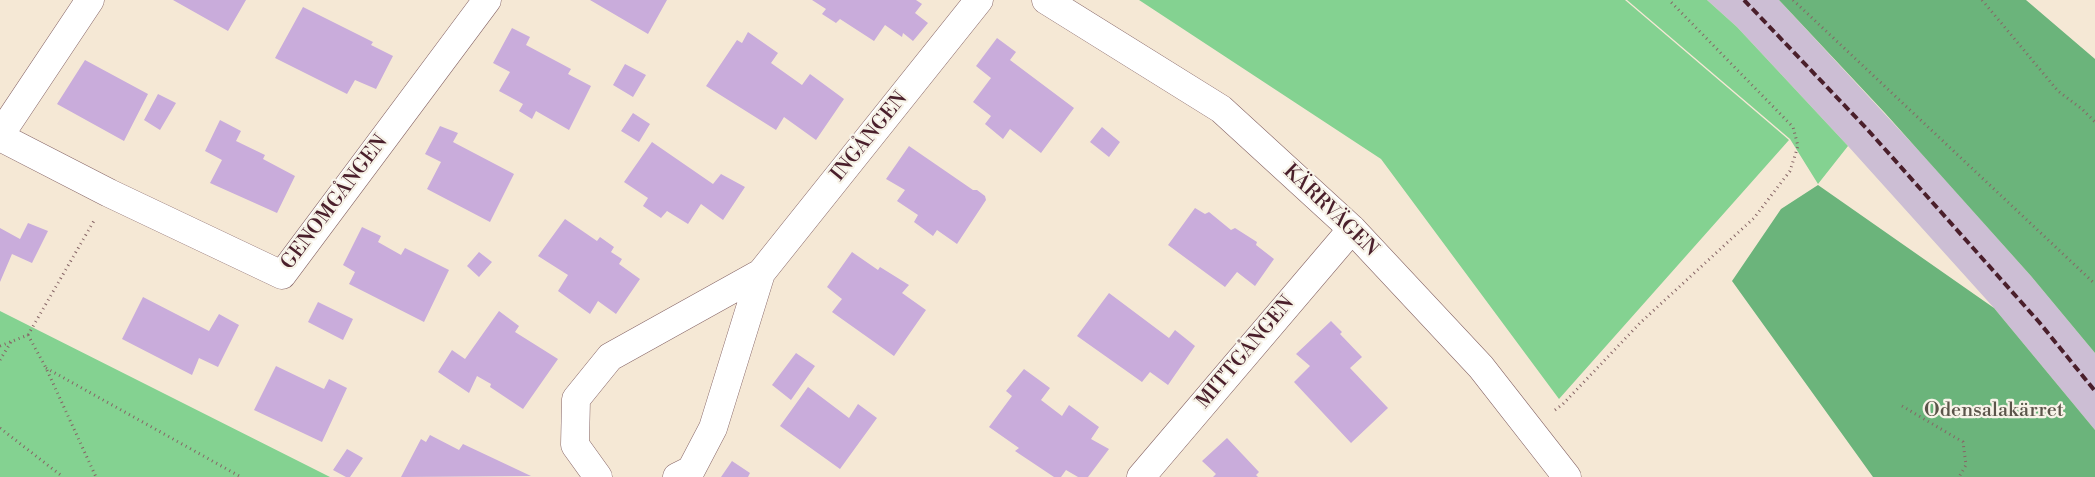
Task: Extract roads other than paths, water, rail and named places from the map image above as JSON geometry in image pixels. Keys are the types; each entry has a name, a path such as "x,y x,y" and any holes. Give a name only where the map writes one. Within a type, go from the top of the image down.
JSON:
{"street":[{"name":"GENOMGÅNGEN","path":"90,0 0,136 109,194 282,275 487,0"},
{"name":"INGÅNGEN","path":"677,477 691,470 713,428 760,273 979,0"},
{"name":"KÄRRVÄGEN","path":"1046,0 1222,109 1352,229 1481,367 1567,477"},
{"name":"MITTGÅNGEN","path":"1141,477 1352,229"},
{"name":"INGÅNGEN","path":"598,477 575,445 576,399 610,357 760,273"}],"railway":[{"path":"1744,0 1867,129 2039,322 2095,391"}],"park label":[{"name":"Odensalakärret","path":"1994,411"}]}
